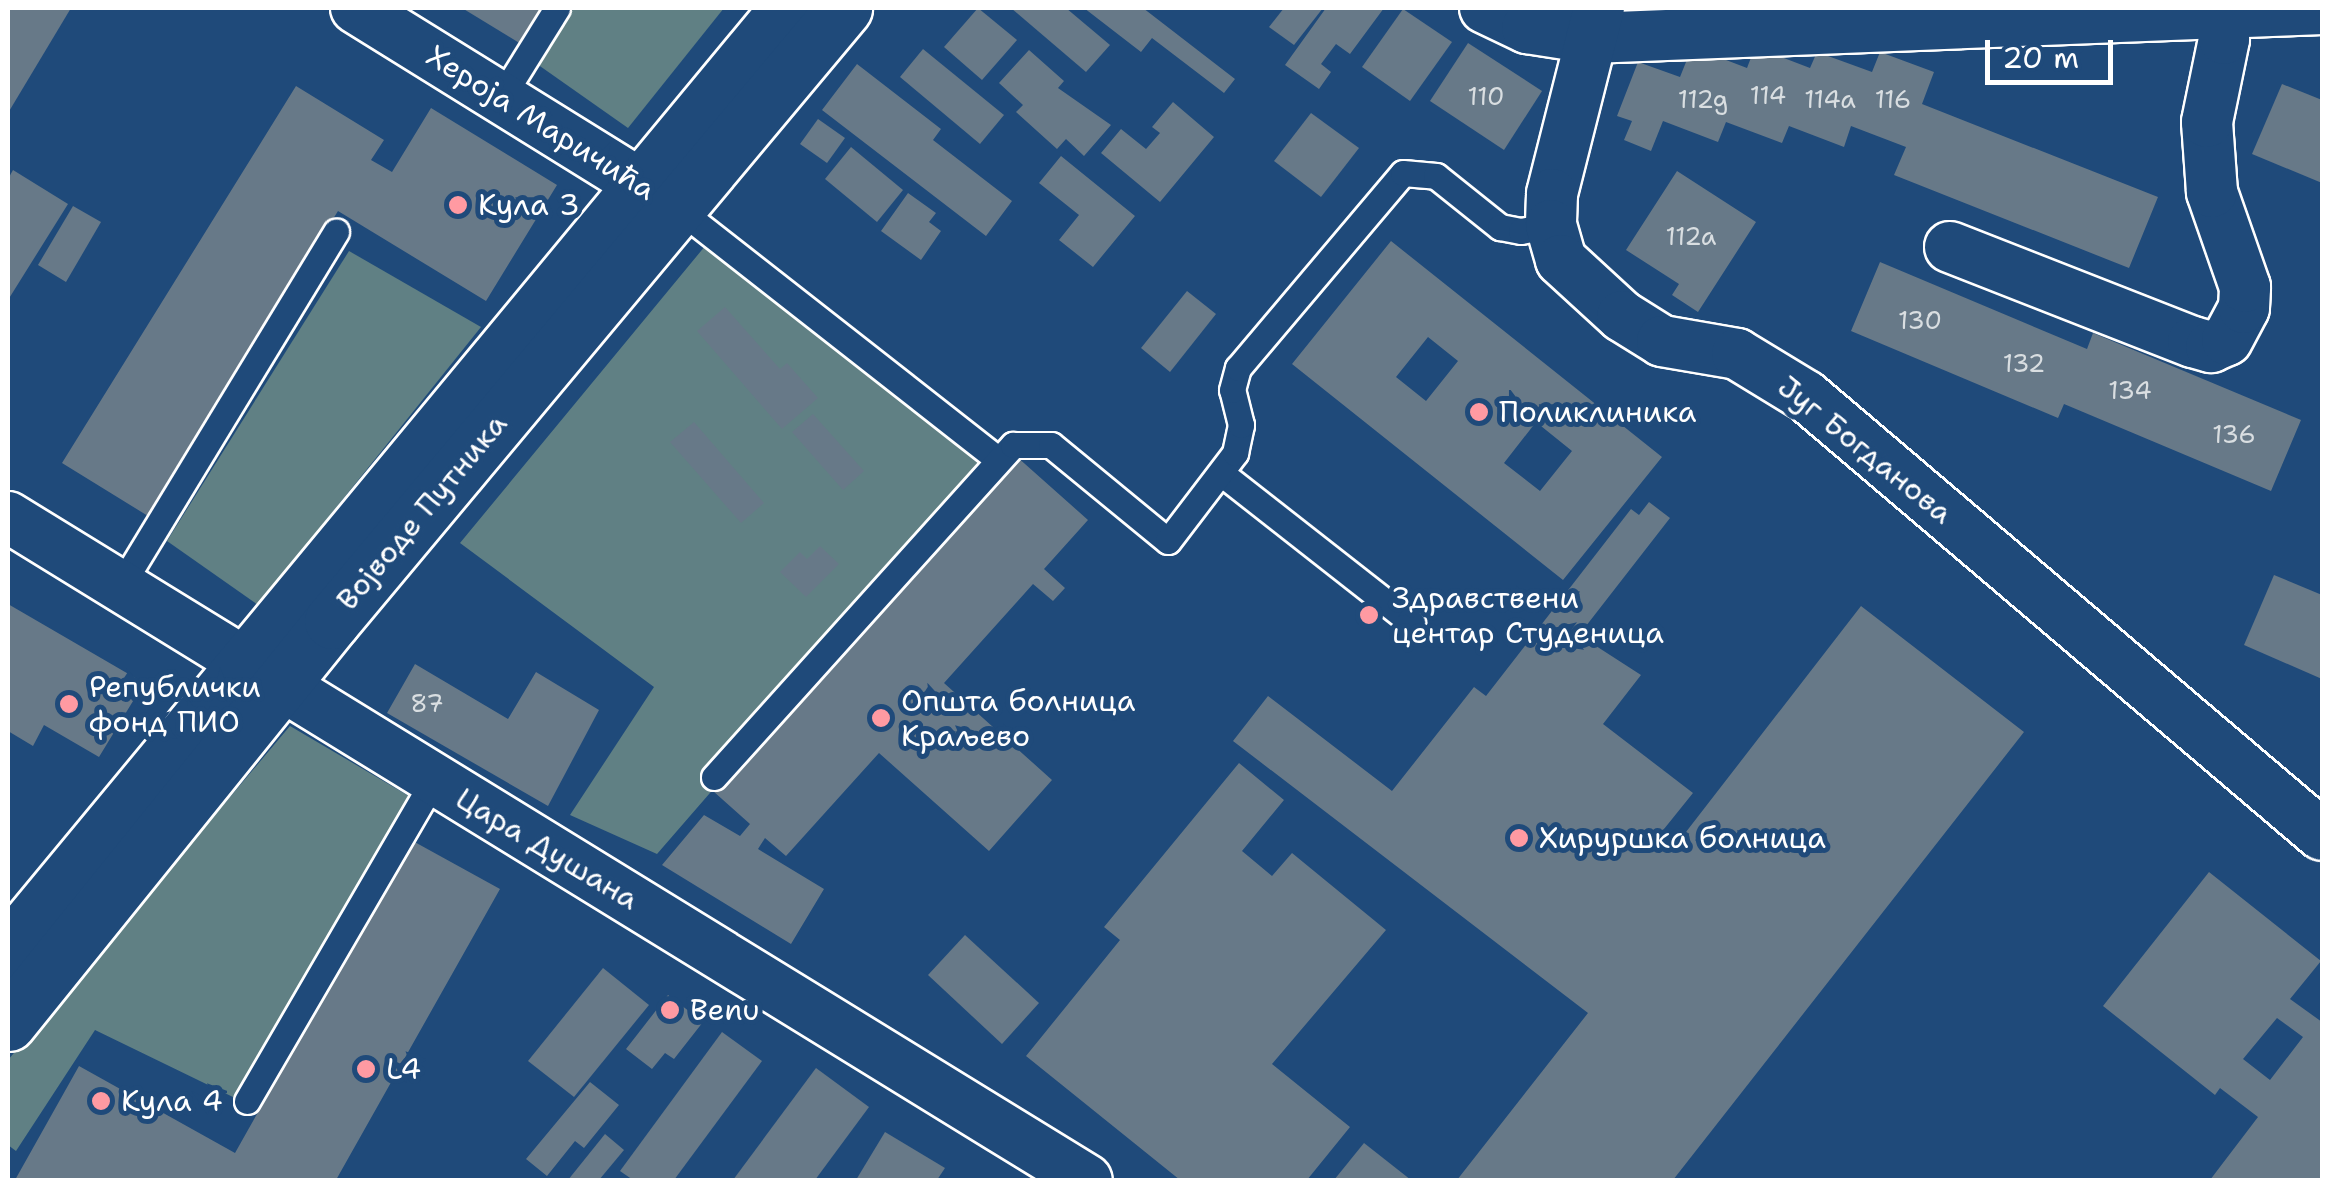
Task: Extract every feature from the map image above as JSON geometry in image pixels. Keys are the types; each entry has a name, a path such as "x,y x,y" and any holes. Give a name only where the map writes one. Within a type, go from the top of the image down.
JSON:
{"main road":[{"name":"Војводе Путника","path":"8,950 262,673 658,195 788,8"},
{"name":"Војводе Путника","path":"658,195 844,8"},
{"name":"Војводе Путника","path":"8,1023 262,673"}],"street":[{"name":"Хероја Маричића","path":"356,8 658,195"},
{"path":"1485,8 1528,28 1595,23 2322,9"},
{"path":"1950,247 2194,342 2211,347 2227,340 2244,308 2240,266 2212,192 2207,122 2224,10"},
{"path":"1550,225 1568,117 1595,23"},
{"name":"Југ Богданова","path":"1550,225 1561,260 1622,316 1662,341 1737,354 1806,396 2322,838"},
{"name":"Цара Душана","path":"8,517 1087,1180"}],"lane":[{"path":"501,98 558,8"},
{"path":"714,777 1000,460 1026,440 1051,445 1168,540 1221,473 1240,440 1232,390 1238,368 1403,173 1436,176 1500,227 1521,232 1550,225"},
{"path":"658,195 1000,460"},
{"path":"120,586 336,232"},
{"path":"1221,473 1412,624"},
{"path":"247,1101 434,780"}],"green space":[{"path":"572,8 724,8 628,128 537,64"},
{"path":"715,234 999,460 657,854 570,815 654,687 460,543"},
{"path":"349,251 481,327 258,605 167,541"},
{"path":"290,726 414,799 235,1098 95,1030 16,1151 8,1145 8,1060"}],"building":[{"path":"8,8 71,8 8,113"},
{"path":"462,8 543,8 521,44"},
{"path":"978,8 1017,40 982,80 944,47"},
{"path":"1011,8 1066,8 1110,45 1086,72"},
{"path":"1084,8 1143,8 1235,79 1224,93 1152,38 1141,52"},
{"path":"1284,8 1323,8 1294,45 1269,27"},
{"path":"1326,8 1384,8 1350,54 1336,44 1321,64 1331,72 1319,89 1285,65"},
{"path":"1403,9 1452,42 1410,101 1362,67"},
{"path":"1468,43 1542,91 1504,150 1430,101"},
{"path":"1692,47 1747,68 1755,47 1810,68 1817,52 1872,72 1880,52 1934,72 1922,104 2158,197 2129,268 1894,175 1906,147 1851,126 1844,147 1789,126 1782,143 1726,122 1718,142 1663,121 1651,151 1624,140 1632,121 1617,116 1638,62 1680,77"},
{"path":"923,49 1004,115 980,144 900,77"},
{"path":"1029,50 1064,81 1058,88 1111,125 1084,156 1066,139 1057,149 1016,112 1023,105 999,83"},
{"path":"857,64 941,129 933,140 1012,201 986,236 822,110"},
{"path":"2282,84 2322,100 2322,183 2252,154"},
{"path":"296,86 384,140 371,160 392,172 431,108 557,185 486,301 338,211 148,516 62,463"},
{"path":"1173,102 1214,137 1160,202 1101,153 1121,129 1146,149 1160,133 1152,127"},
{"path":"1311,113 1359,148 1321,197 1274,161"},
{"path":"818,119 845,138 827,163 800,144"},
{"path":"851,147 903,190 877,222 825,179"},
{"path":"1061,156 1135,216 1093,267 1059,240 1079,215 1039,183"},
{"path":"13,170 68,204 8,300 8,179"},
{"path":"1677,171 1756,222 1698,312 1672,295 1679,284 1626,250"},
{"path":"908,193 936,213 929,222 941,231 921,260 881,231"},
{"path":"73,206 101,222 66,282 38,265"},
{"name":"Поликлиника","path":"1391,241 1662,457 1563,580 1292,364","holes":["1428,337 1458,361 1426,401 1396,377","1536,422 1572,451 1540,491 1504,463"]},
{"path":"1880,262 2087,349 2093,333 2301,420 2271,491 2064,404 2058,418 1851,331"},
{"path":"1187,291 1216,314 1170,372 1141,348"},
{"path":"725,307 780,369 787,363 818,398 782,429 697,331"},
{"path":"813,414 864,471 843,490 792,432"},
{"path":"694,422 764,503 741,523 670,442"},
{"name":"Општа болница Краљево","path":"1015,455 1088,520 1044,569 1065,588 1053,601 1033,584 944,683 1052,780 989,851 879,753 786,856 765,838 758,849 824,889 791,944 662,865 704,815 740,836 750,824 713,791"},
{"name":"Хируршка болница","path":"1649,502 1670,518 1579,635 1641,675 1603,724 1693,793 1664,829 1679,841 1861,606 2024,732 1673,1180 1457,1180 1588,1013 1233,741 1268,696 1392,791 1474,687 1486,696 1631,509 1639,515"},
{"path":"820,546 839,564 806,597 780,572 800,552 807,559"},
{"path":"2274,575 2322,595 2322,679 2244,645"},
{"name":"Републички фонд ПИО","path":"8,604 144,683 99,757 44,725 33,746 8,731"},
{"path":"415,664 508,719 536,672 599,710 548,806 387,713"},
{"path":"1239,763 1284,800 1242,851 1272,876 1292,853 1386,930 1272,1064 1350,1127 1307,1180 1180,1180 1026,1056 1120,940 1104,927"},
{"path":"411,840 500,889 336,1180 15,1180 79,1066 235,1153"},
{"path":"2209,872 2321,961 2290,999 2322,1022 2322,1180 2210,1180 2258,1117 2220,1088 2215,1095 2103,1006","holes":["2277,1018 2303,1037 2270,1080 2243,1059"]},
{"path":"965,935 1039,1003 1002,1044 928,975"},
{"path":"603,968 649,1005 574,1097 528,1061"},
{"path":"668,995 703,1022 674,1059 665,1053 652,1069 626,1049"},
{"path":"722,1032 762,1061 674,1180 633,1180 620,1171"},
{"path":"816,1068 869,1107 815,1180 733,1180"},
{"path":"590,1082 619,1105 584,1148 575,1141 547,1176 526,1159"},
{"path":"885,1132 945,1168 937,1180 856,1180"},
{"path":"605,1134 624,1150 599,1180 568,1180"},
{"path":"1364,1143 1411,1180 1334,1180"}],"place":[{"name":"Кула 3","path":"458,205"},
{"name":"Поликлиника","path":"1479,412"},
{"name":"Здравствени центар Студеница","path":"1369,615"},
{"name":"Републички фонд ПИО","path":"69,704"},
{"name":"Општа болница Краљево","path":"881,718"},
{"name":"Хируршка болница","path":"1519,838"},
{"name":"Benu","path":"670,1010"},
{"name":"L4","path":"366,1069"},
{"name":"Кула 4","path":"101,1101"}]}
